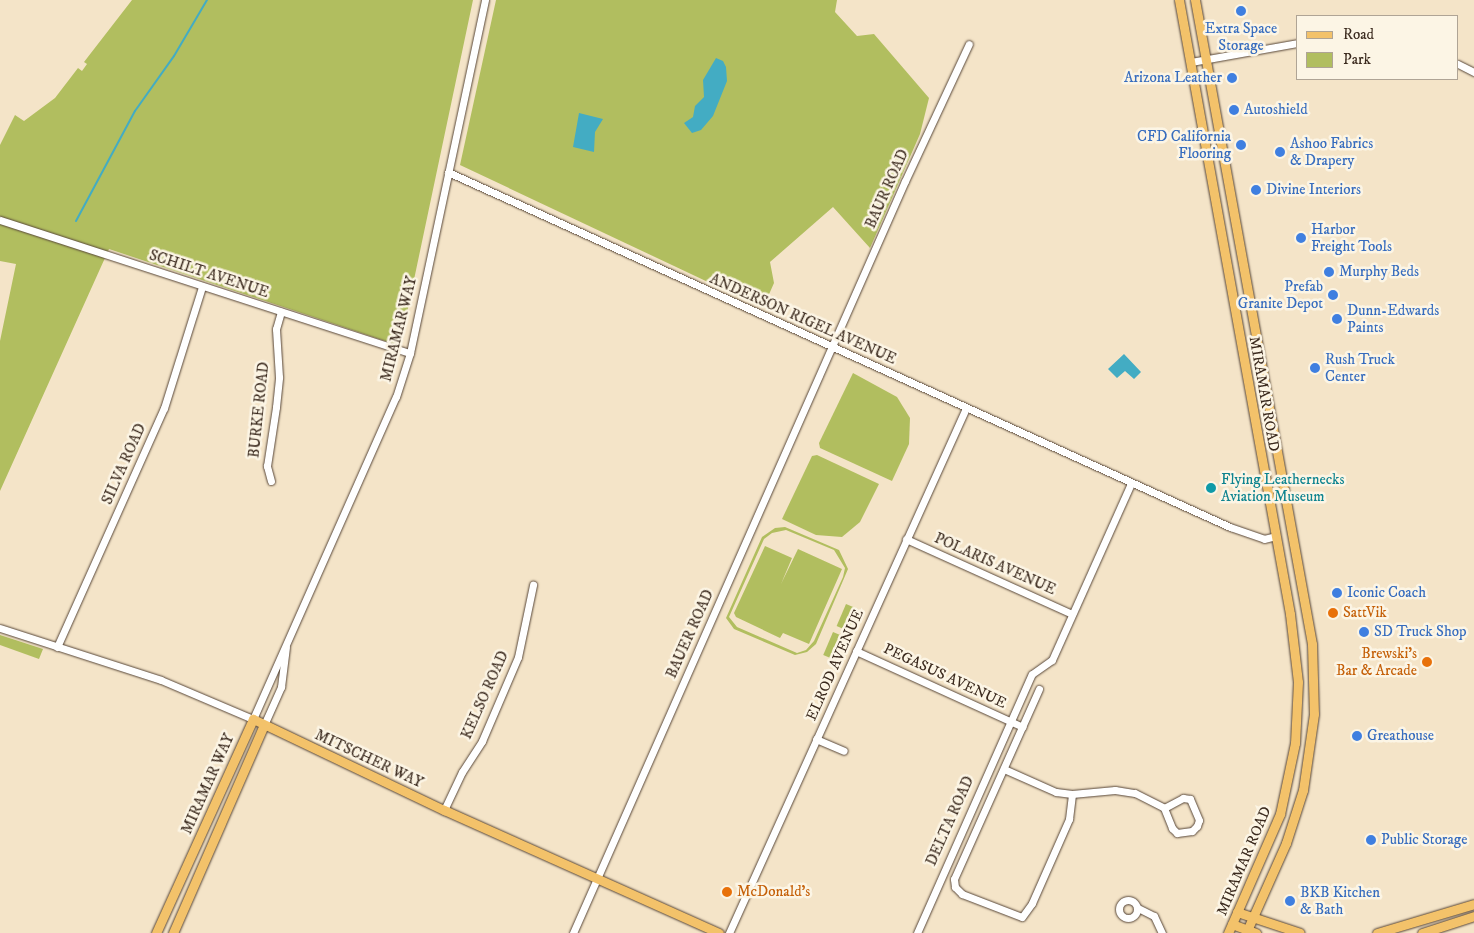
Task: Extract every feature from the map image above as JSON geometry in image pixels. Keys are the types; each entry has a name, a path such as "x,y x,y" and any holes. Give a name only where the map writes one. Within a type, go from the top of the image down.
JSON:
{"main road":[{"name":"MIRAMAR ROAD","path":"1179,0 1295,644 1298,682 1295,744 1280,814 1228,933"},
{"name":"MIRAMAR ROAD","path":"1195,0 1312,644 1314,714 1303,790 1286,843 1253,918 1250,932"},
{"name":"MITSCHER WAY","path":"253,719 444,810 719,933"},
{"name":"MIRAMAR WAY","path":"156,933 253,719"},
{"name":"MIRAMAR WAY","path":"173,933 264,725"},
{"path":"1377,933 1474,904"},
{"path":"1237,912 1300,933"},
{"path":"1422,933 1474,916"},
{"path":"1232,924 1250,932"}],"street":[{"name":"MIRAMAR WAY","path":"253,719 374,450 410,354 486,0"},
{"path":"1191,62 1296,43"},
{"name":"BAUR ROAD","path":"833,347 969,44"},
{"path":"1459,64 1474,72"},
{"name":"ANDERSON RIGEL AVENUE","path":"448,172 1131,483 1230,526 1264,538 1276,536"},
{"name":"SCHILT AVENUE","path":"0,220 410,354"},
{"name":"SILVA ROAD","path":"57,646 164,408 202,287"},
{"name":"BURKE ROAD","path":"271,481 267,466 276,407 276,329 281,312"},
{"name":"BAUER ROAD","path":"573,933 833,347"},
{"name":"ELROD AVENUE","path":"729,933 966,408"},
{"path":"1072,614 1131,483"},
{"name":"POLARIS AVENUE","path":"906,539 1072,614"},
{"name":"KELSO ROAD","path":"444,810 462,772 482,741 518,657 533,585"},
{"name":"DELTA ROAD","path":"917,933 1032,674 1052,660 1072,614"},
{"name":"MITSCHER WAY","path":"0,628 161,680 253,719"},
{"name":"MIRAMAR WAY","path":"264,725 281,687 286,647"},
{"name":"PEGASUS AVENUE","path":"856,651 1023,727"},
{"name":"DELTA ROAD","path":"1039,689 954,879 955,887 962,894 1022,917 1032,903 1069,819 1072,794"},
{"path":"816,739 844,751"},
{"path":"1004,769 1056,792 1072,794 1115,790 1134,793 1164,808 1172,828 1178,833 1192,831 1197,826 1199,820 1188,798 1164,808"},
{"path":"1138,908 1154,916 1162,933"}],"green space":[{"path":"132,0 473,0 400,346 109,249 0,491 0,341 16,264 0,261 0,145 15,115 24,121 55,98 78,68 82,71 87,64 84,62"},
{"path":"496,0 837,0 835,12 857,36 874,34 929,98 920,134 870,248 833,207 770,262 774,283 763,308 460,165"},
{"path":"853,373 897,397 910,418 909,444 892,481 820,448 819,443"},
{"path":"817,455 879,484 860,522 842,537 816,535 782,519 812,456"},
{"path":"785,527 839,550 848,569 816,644 807,652 795,655 734,629 726,618 762,537 775,528","holes":["786,530 834,550 845,568 843,577 814,641 806,650 797,653 737,627 729,617 764,539 772,533"]},
{"path":"765,546 792,558 781,584 798,549 842,569 809,644 783,633 780,638 736,617 734,613"},
{"path":"846,604 858,609 849,631 837,626"},
{"path":"833,632 845,637 835,660 823,655"},
{"path":"0,635 43,649 39,659 0,645"}],"water":[{"path":"716,58 723,61 726,67 727,81 713,116 701,130 692,133 684,123 693,117 695,106 704,97 703,80"},
{"path":"579,113 603,119 595,132 594,152 573,147"},
{"path":"1124,354 1141,372 1134,379 1125,371 1117,378 1108,369"}],"waterway":[{"path":"76,221 135,111 174,56 207,0"}],"place":[{"name":"Extra Space Storage","path":"1241,11"},
{"name":"Arizona Leather","path":"1232,78"},
{"name":"Autoshield","path":"1234,110"},
{"name":"CFD California Flooring","path":"1241,145"},
{"name":"Ashoo Fabrics & Drapery","path":"1280,152"},
{"name":"Divine Interiors","path":"1256,190"},
{"name":"Harbor Freight Tools","path":"1301,238"},
{"name":"Murphy Beds","path":"1329,272"},
{"name":"Prefab Granite Depot","path":"1333,295"},
{"name":"Dunn-Edwards Paints","path":"1337,319"},
{"name":"Rush Truck Center","path":"1315,368"},
{"name":"Flying Leathernecks Aviation Museum","path":"1211,488"},
{"name":"Iconic Coach","path":"1337,593"},
{"name":"SattVik","path":"1333,613"},
{"name":"SD Truck Shop","path":"1364,632"},
{"name":"Brewski's Bar & Arcade","path":"1427,662"},
{"name":"Greathouse","path":"1357,736"},
{"name":"Public Storage","path":"1371,840"},
{"name":"McDonald's","path":"727,892"},
{"name":"BKB Kitchen & Bath","path":"1290,901"}]}
